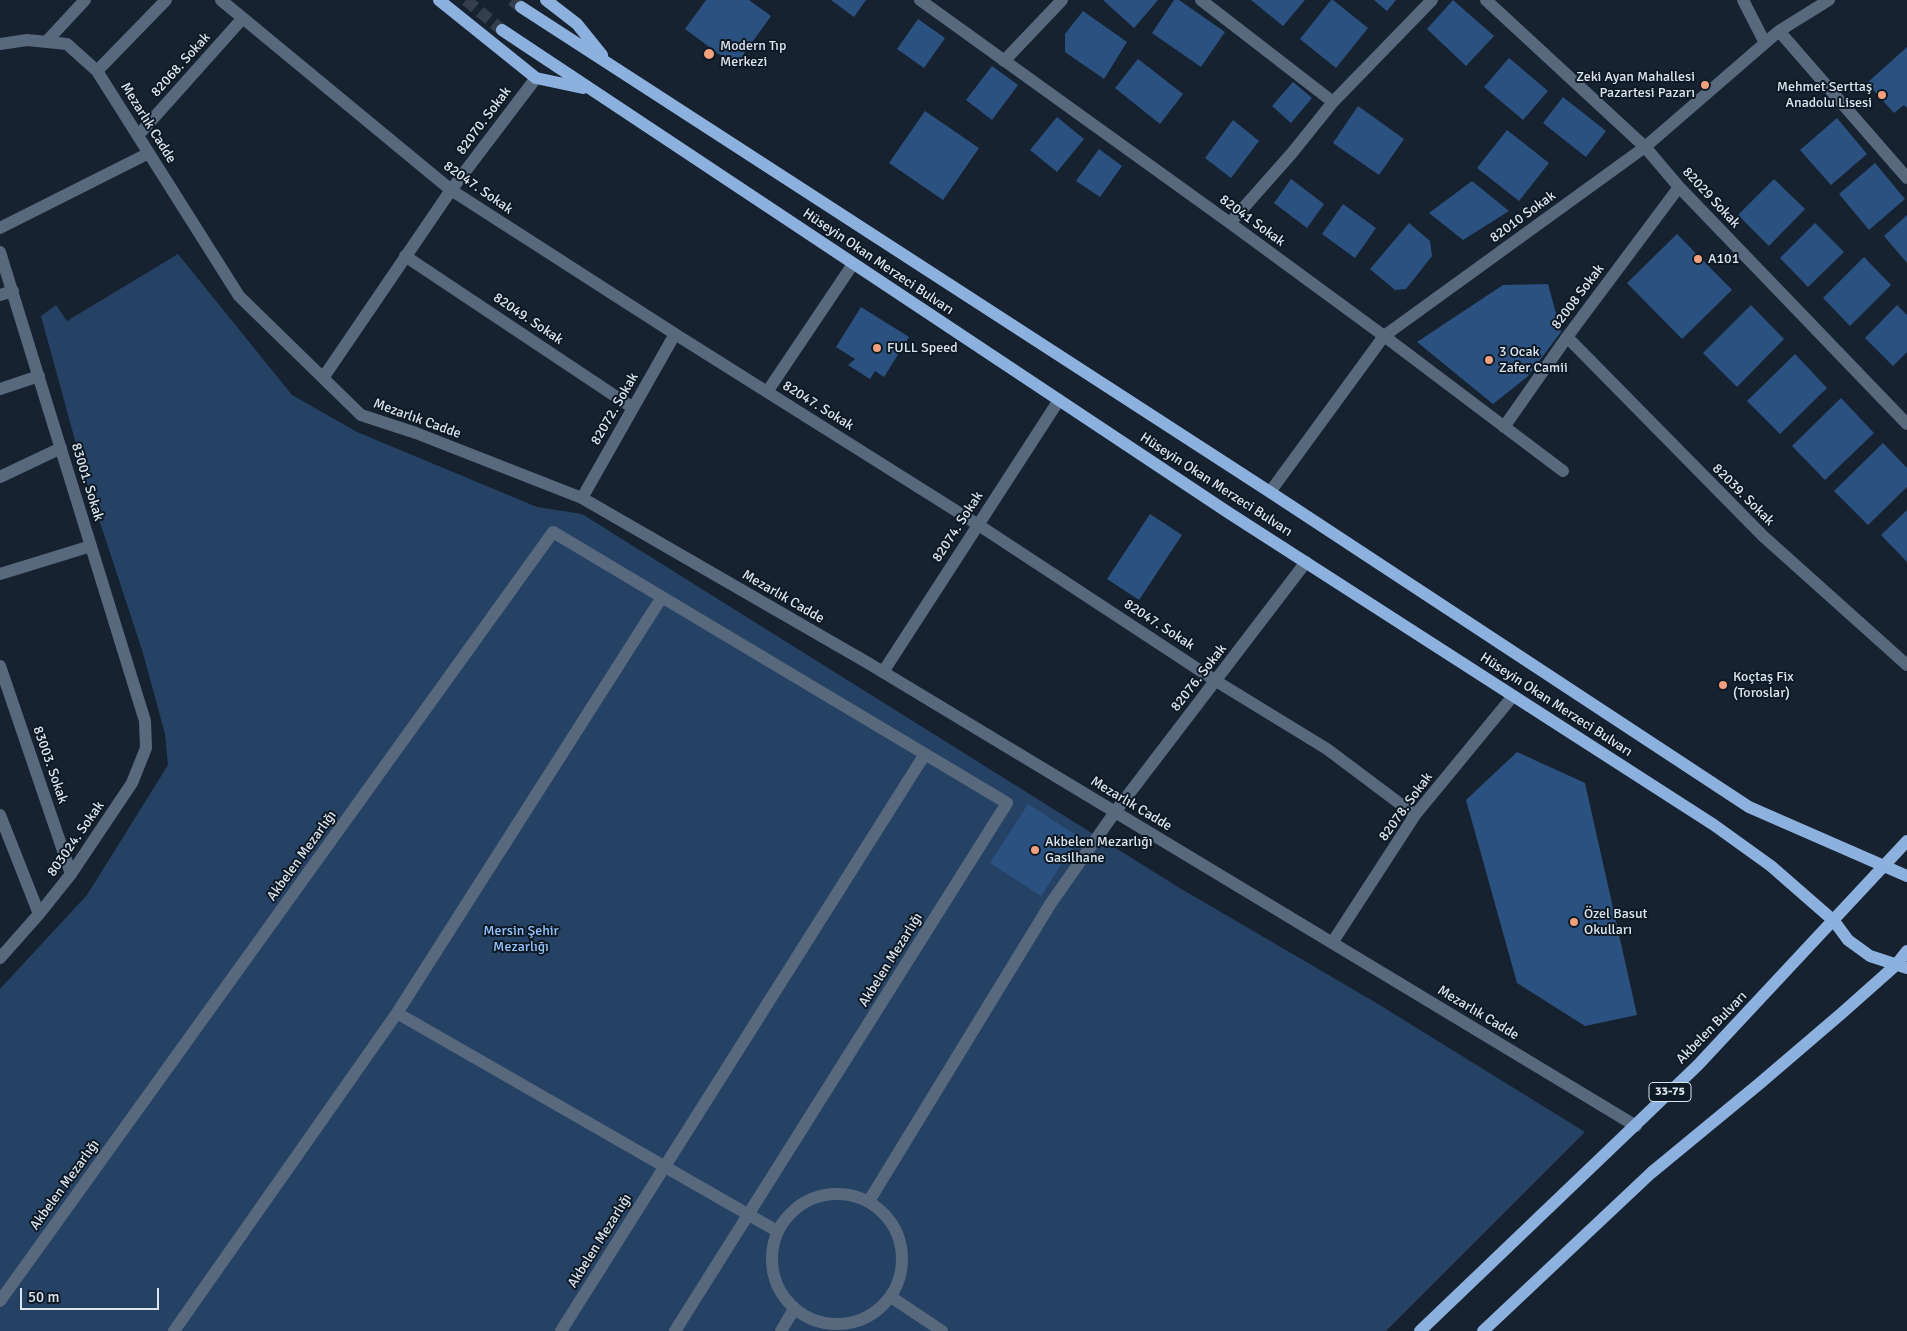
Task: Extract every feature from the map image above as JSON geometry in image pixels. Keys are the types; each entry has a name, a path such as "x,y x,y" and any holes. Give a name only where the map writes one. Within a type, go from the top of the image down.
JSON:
{"main road":[{"path":"439,0 536,78 592,90"},
{"path":"546,0 577,24 610,65"},
{"name":"Hüseyin Okan Merzeci Bulvarı","path":"521,7 1270,492 1749,807 1907,876"},
{"name":"Hüseyin Okan Merzeci Bulvarı","path":"502,30 1058,400 1714,825 1771,866 1834,920 1848,940 1870,956 1901,967"},
{"name":"Akbelen Bulvarı","path":"1420,1331 1698,1065 1907,841"},
{"path":"1483,1331 1652,1173 1901,967 1907,951"}],"street":[{"path":"46,42 85,0"},
{"path":"97,71 166,0"},
{"name":"82047. Sokak","path":"221,0 451,190 977,524 1216,681 1327,749 1416,815"},
{"name":"82041 Sokak","path":"920,0 1230,223 1563,471"},
{"path":"1004,62 1062,0"},
{"path":"1201,0 1333,102"},
{"path":"1230,223 1292,153 1333,102 1432,0"},
{"name":"82029 Sokak","path":"1486,0 1645,147 1679,187 1907,424"},
{"path":"1743,0 1765,43"},
{"name":"82010 Sokak","path":"1270,492 1384,336 1645,147 1779,31 1828,0"},
{"name":"82068. Sokak","path":"142,131 242,19"},
{"path":"1779,31 1907,178"},
{"name":"Mezarlık Cadde","path":"0,44 28,40 67,44 97,71 239,296 361,415 416,433 582,498 883,672 1636,1126"},
{"name":"82070. Sokak","path":"323,378 451,190 536,78"},
{"path":"0,228 149,153"},
{"name":"82008 Sokak","path":"1504,427 1567,337 1679,187"},
{"name":"83001. Sokak","path":"0,252 145,722"},
{"name":"82049. Sokak","path":"405,256 633,408"},
{"path":"768,392 854,264"},
{"path":"0,295 13,291"},
{"name":"82072. Sokak","path":"582,498 675,334"},
{"name":"82039. Sokak","path":"1567,337 1763,536 1907,664"},
{"path":"0,390 39,376"},
{"name":"82074. Sokak","path":"883,672 1058,400"},
{"path":"0,477 61,448"},
{"name":"Akbelen Mezarlığı","path":"0,1301 554,532 1008,803 676,1331"},
{"path":"0,574 91,546"},
{"name":"82076. Sokak","path":"1115,812 1306,562"},
{"path":"174,1331 397,1013 662,597"},
{"name":"83003. Sokak","path":"0,666 71,874"},
{"name":"82078. Sokak","path":"1332,943 1416,815 1513,696"},
{"name":"803024. Sokak","path":"0,958 71,874 132,783 146,748 145,722"},
{"name":"Akbelen Mezarlığı","path":"561,1331 925,754"},
{"path":"869,1201 1051,903 1115,812"},
{"path":"0,814 39,914"},
{"path":"397,1013 778,1231"},
{"path":"827,1194 848,1194 869,1201 886,1215 898,1234 903,1255 901,1277 891,1297 876,1313 856,1323 834,1325 812,1320 794,1309 780,1293 772,1273 772,1252 778,1231 790,1213 807,1200 827,1194"},
{"path":"891,1297 942,1331"},
{"path":"781,1331 794,1309"}],"green space":[{"name":"Mersin Şehir Mezarlığı","path":"178,254 292,395 357,432 537,507 582,514 1178,887 1373,1001 1585,1132 1386,1331 0,1331 0,989 87,895 168,765 165,734 143,653 85,477 41,316 56,305 67,321"}],"building":[{"path":"706,0 749,0 771,16 735,66 685,29"},
{"path":"831,0 866,0 854,17"},
{"path":"1103,0 1158,0 1134,28"},
{"path":"1174,0 1179,0 1225,32 1201,67 1152,33"},
{"path":"1251,0 1305,0 1283,26"},
{"path":"1331,0 1368,28 1336,68 1300,39"},
{"path":"1374,0 1396,0 1387,11"},
{"path":"1453,0 1494,36 1466,66 1427,29"},
{"path":"1083,11 1127,42 1104,79 1065,52 1065,34"},
{"path":"918,19 945,38 924,68 897,49"},
{"path":"1907,47 1907,108 1904,105 1894,113 1867,83"},
{"path":"1509,58 1548,91 1523,120 1484,87"},
{"path":"1138,59 1183,94 1160,124 1115,88"},
{"path":"992,66 1018,85 992,120 966,100"},
{"path":"1293,82 1312,98 1291,123 1272,106"},
{"path":"1563,97 1606,131 1586,157 1543,123"},
{"path":"1358,106 1404,139 1379,175 1333,143"},
{"path":"925,111 979,148 943,200 889,163"},
{"path":"1057,117 1084,139 1057,172 1030,150"},
{"path":"1837,118 1867,154 1831,185 1800,150"},
{"path":"1233,120 1259,141 1231,178 1205,158"},
{"path":"1507,130 1549,163 1519,201 1477,168"},
{"path":"1099,149 1122,166 1100,197 1076,181"},
{"path":"1875,163 1905,199 1869,230 1839,194"},
{"path":"1291,179 1324,204 1307,228 1274,203"},
{"path":"1774,179 1805,209 1769,246 1738,215"},
{"path":"1472,181 1509,211 1463,240 1429,213"},
{"path":"1343,204 1376,228 1355,258 1322,234"},
{"path":"1907,215 1907,263 1884,236"},
{"path":"1409,223 1430,241 1432,256 1406,289 1395,290 1370,269"},
{"path":"1815,223 1844,252 1808,287 1780,258"},
{"path":"1677,234 1732,290 1682,339 1627,283"},
{"path":"1864,257 1891,285 1850,326 1823,298"},
{"name":"3 Ocak Zafer Camii","path":"1548,284 1561,332 1527,377 1493,404 1417,342 1503,285"},
{"path":"1751,305 1784,339 1737,387 1703,353"},
{"path":"1897,305 1907,315 1907,352 1893,366 1865,338"},
{"path":"861,307 909,337 884,377 875,371 870,379 848,365 855,359 836,347"},
{"path":"1795,354 1827,388 1780,434 1747,401"},
{"path":"1841,398 1874,433 1825,480 1792,446"},
{"path":"1883,443 1907,468 1907,487 1868,525 1834,491"},
{"path":"1907,510 1907,562 1881,535"},
{"path":"1150,514 1182,535 1139,600 1107,579"},
{"path":"1517,752 1585,783 1637,1015 1585,1026 1517,983 1466,800"},
{"name":"Akbelen Mezarlığı Gasilhane","path":"1028,804 1079,837 1041,896 990,863"}],"tunnel":[{"path":"466,0 502,30"},
{"path":"512,0 521,7"}],"place":[{"name":"Modern Tıp Merkezi","path":"709,54"},
{"name":"Zeki Ayan Mahallesi Pazartesi Pazarı","path":"1705,85"},
{"name":"Mehmet Serttaş Anadolu Lisesi","path":"1882,95"},
{"name":"A101","path":"1698,259"},
{"name":"FULL Speed","path":"877,348"},
{"name":"3 Ocak Zafer Camii","path":"1489,360"},
{"name":"Koçtaş Fix (Toroslar)","path":"1723,685"},
{"name":"Akbelen Mezarlığı Gasilhane","path":"1035,850"},
{"name":"Özel Basut Okulları","path":"1574,922"}]}
